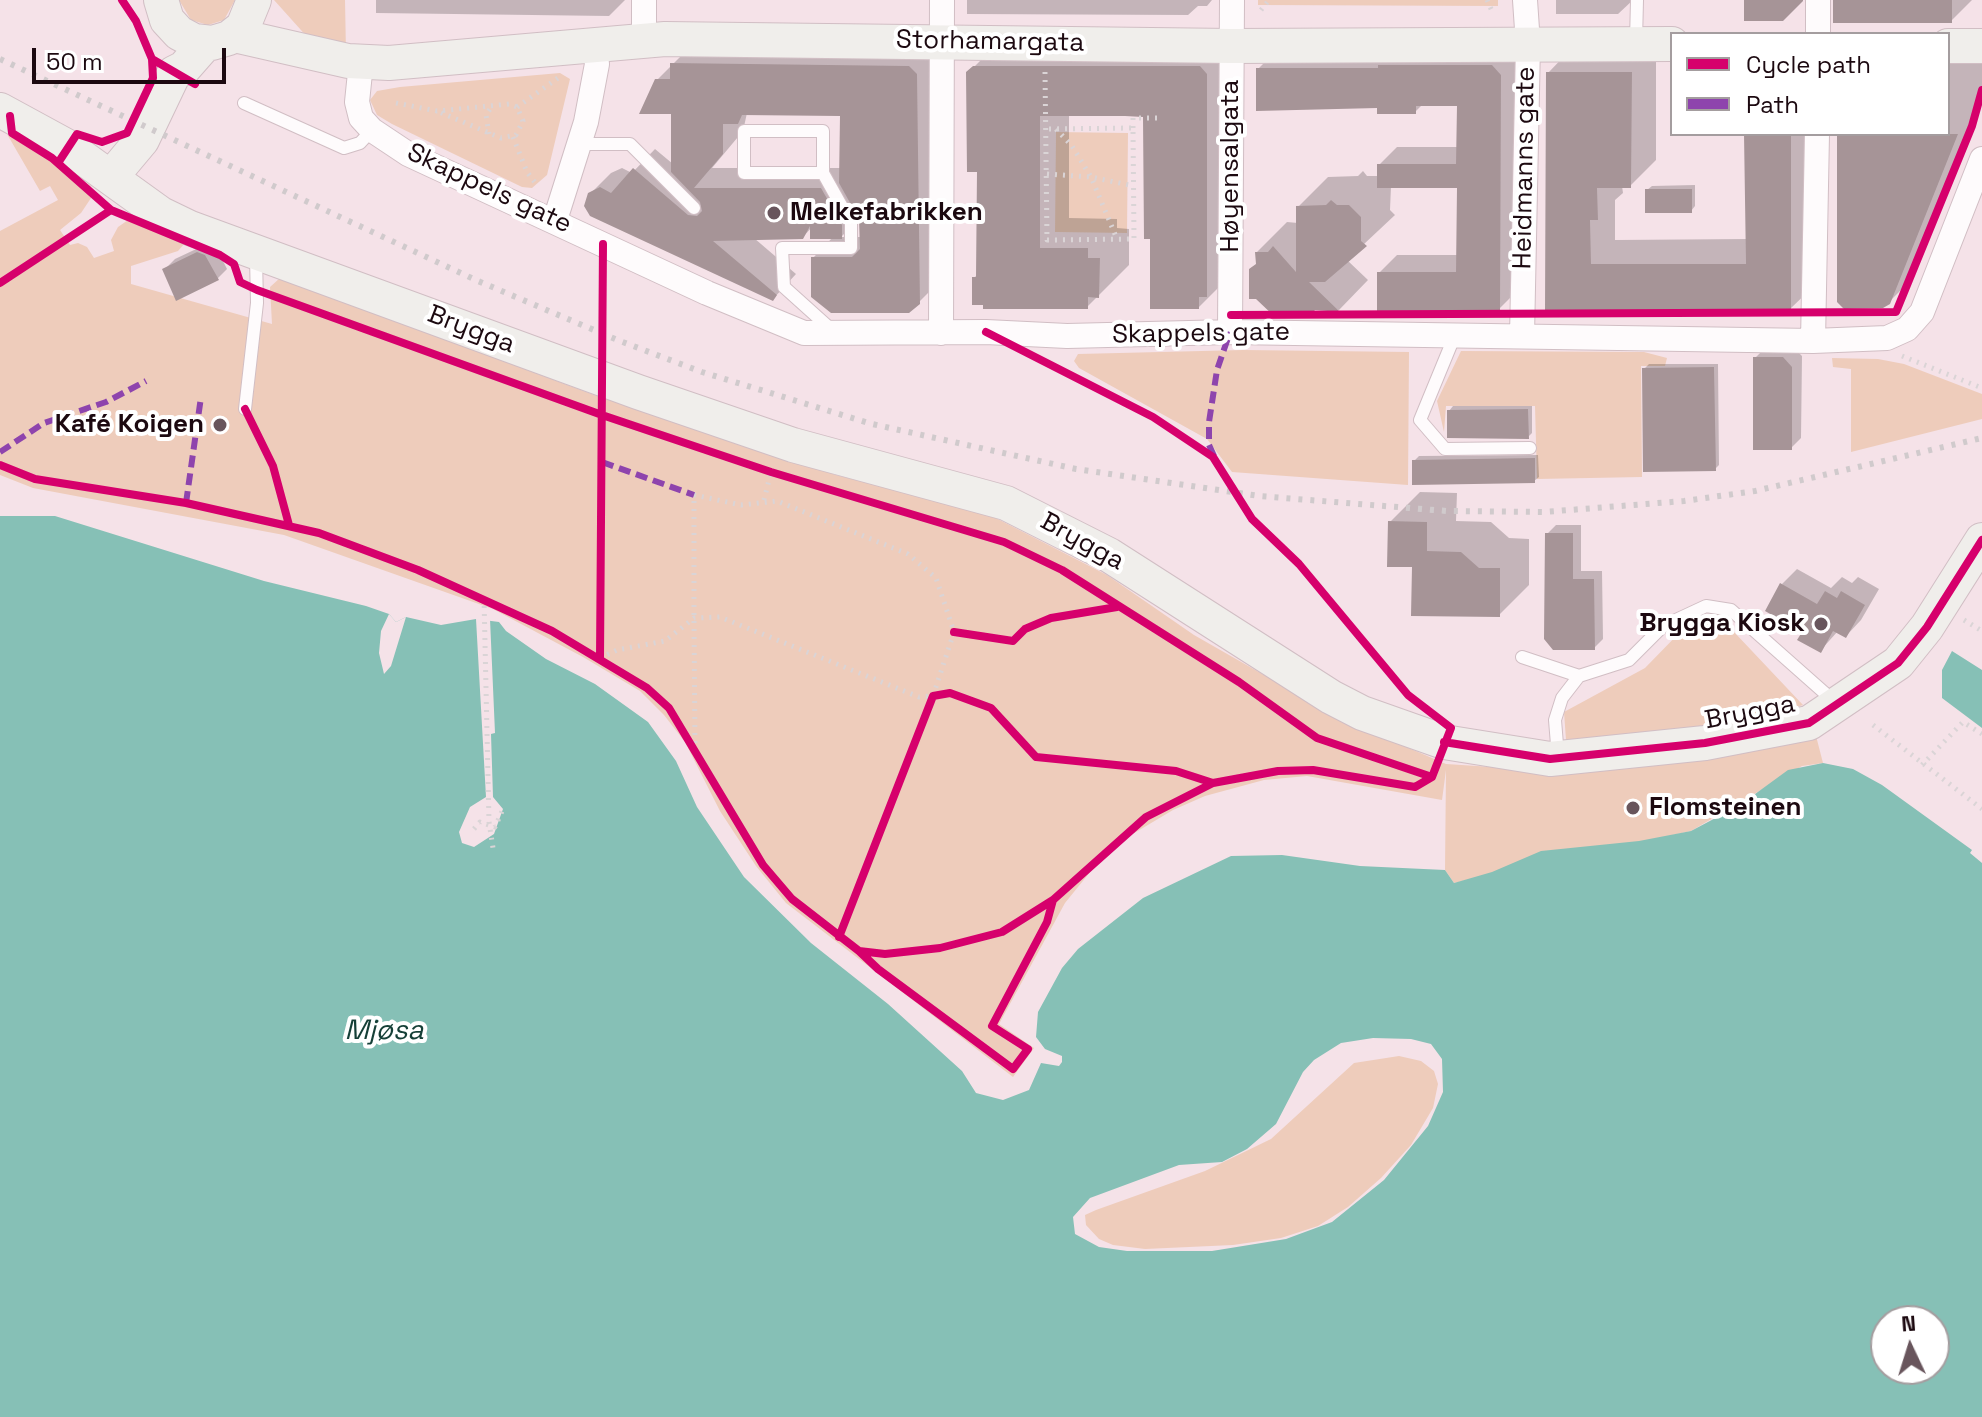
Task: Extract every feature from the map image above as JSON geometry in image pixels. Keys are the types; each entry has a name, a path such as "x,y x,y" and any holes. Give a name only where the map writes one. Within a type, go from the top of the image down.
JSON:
{"street":[{"path":"0,110 68,147 111,177 142,140 174,73 247,22 257,0 310,51"},
{"path":"644,0 644,40"},
{"path":"941,333 942,0"},
{"name":"Høyensalgata","path":"1230,332 1232,0"},
{"name":"Heidmanns gate","path":"1522,336 1528,44 1525,0"},
{"path":"1818,0 1818,32"},
{"path":"164,8 169,64 174,73"},
{"name":"Storhamargata","path":"164,8 189,39 220,39 310,51 361,63 644,40 1232,46 1670,44"},
{"path":"555,220 580,144 597,64 594,44"},
{"path":"1950,46 1982,46"},
{"path":"361,63 358,108 372,130"},
{"name":"Skappels gate","path":"372,130 408,154 707,293 804,333 1067,336 1230,332 1813,341 1887,338"},
{"path":"1813,341 1817,136"},
{"path":"1887,338 1907,329 1922,312 1982,159"},
{"name":"Brygga","path":"111,177 161,214 638,392 793,445 1006,503 1109,555 1265,657 1362,713 1444,742 1523,757 1558,759 1720,740 1809,723 1898,663 1927,627 1982,540"}],"lane":[{"path":"1636,44 1637,0"},
{"path":"244,103 344,148 360,143 372,130"},
{"path":"823,173 744,173 744,131 823,131 823,173 851,223 851,248 782,248 784,287 837,334"},
{"path":"580,144 630,144 694,208"},
{"path":"245,409 257,303 255,251"},
{"path":"1455,335 1443,356 1420,420 1445,449 1530,448"},
{"path":"1558,759 1555,720 1562,698 1579,676 1629,660 1663,626 1706,606 1731,610 1838,705"},
{"path":"1522,657 1579,676"}],"path":[{"path":"1261,10 1269,0"},
{"path":"1487,0 1492,11"},
{"path":"1045,59 1047,240 1134,239 1133,118 1157,118"},
{"path":"517,107 564,73"},
{"path":"396,103 437,111 501,138 513,137"},
{"path":"437,111 510,104 517,107 523,121 513,137"},
{"path":"489,134 486,115 492,105"},
{"path":"1047,129 1133,128"},
{"path":"1055,129 1072,146 1091,177 1117,239"},
{"path":"513,137 527,172 543,190 524,191"},
{"path":"1047,174 1091,177 1134,186"},
{"path":"1887,338 1888,345 1903,357 1982,388"},
{"path":"757,467 785,476"},
{"path":"764,500 771,472"},
{"path":"695,750 694,495 741,505 764,500 777,501 908,554 936,578 954,632 937,695 927,710"},
{"path":"471,592 495,603"},
{"path":"484,598 489,822 493,848"},
{"path":"600,658 617,650 665,641 694,618 720,617 919,697 937,695"},
{"path":"1960,618 1982,631"},
{"path":"954,632 968,634"},
{"path":"600,643 600,658"},
{"path":"588,651 612,666"},
{"path":"1922,765 1963,722 1982,734"},
{"path":"1873,725 1982,809"},
{"path":"685,734 702,763"},
{"path":"474,829 480,822 489,822 495,827 503,809"}],"shaded area":[{"path":"179,0 235,0 224,20 208,25 191,20"},
{"path":"274,0 345,0 346,53 309,39"},
{"path":"1258,0 1498,0 1498,6 1258,5"},
{"path":"560,73 570,79 547,175 532,188 522,187 392,124 377,115 370,100 377,91 400,87"},
{"path":"1056,132 1128,133 1127,233 1055,232"},
{"path":"7,134 91,186 93,195 81,213 60,230 70,245 78,243 87,247 94,258 114,251 111,240 118,227 131,218 185,243 178,251 131,266 131,284 272,324 270,287 280,278 597,396 836,475 986,513 1107,575 1194,635 1341,719 1446,764 1554,771 1815,732 1823,763 1802,766 1691,831 1454,883 1445,870 1446,770 1442,800 1307,776 1264,780 1205,796 1173,810 1126,838 1095,866 1065,903 999,1024 1034,1048 1013,1077 786,903 756,866 720,811 685,742 664,715 640,691 583,657 493,609 284,535 33,488 0,475 0,231 58,200 50,186 40,191"},
{"path":"1243,350 1409,352 1408,485 1232,472 1207,439 1079,368 1074,361 1078,354"},
{"path":"1461,351 1644,352 1667,358 1665,366 1641,366 1642,477 1537,479 1535,406 1446,406 1444,432 1437,401"},
{"path":"1832,358 1878,359 1904,364 1982,394 1982,419 1851,452 1851,369 1833,367"},
{"path":"1718,615 1803,705 1764,717 1704,727 1566,740 1564,712 1645,668 1683,629"},
{"path":"1399,1056 1421,1061 1434,1071 1438,1084 1433,1108 1411,1145 1381,1178 1348,1207 1318,1226 1281,1238 1233,1245 1145,1249 1113,1245 1099,1239 1086,1225 1085,1215 1205,1171 1271,1139 1354,1063"}],"water":[{"name":"Mjøsa","path":"0,516 55,516 264,581 366,606 389,614 396,622 406,617 441,625 476,619 499,622 506,631 546,659 595,684 648,722 676,761 697,807 744,877 811,943 888,1004 962,1071 976,1093 1003,1100 1029,1090 1041,1063 1059,1066 1062,1062 1062,1056 1045,1049 1036,1037 1038,1012 1062,968 1078,949 1143,898 1231,856 1282,855 1360,866 1445,870 1454,883 1492,872 1541,851 1639,841 1691,831 1740,805 1788,770 1823,763 1853,769 1882,785 1972,850 1970,853 1982,863 1982,1417 0,1417","holes":["1373,1038 1411,1039 1431,1044 1442,1059 1443,1092 1428,1126 1384,1180 1332,1222 1286,1239 1212,1251 1127,1251 1099,1247 1075,1234 1073,1217 1090,1198 1179,1165 1222,1162 1247,1149 1276,1124 1303,1072 1314,1060 1341,1043"]},
{"path":"1952,651 1982,670 1982,728 1942,698 1942,670"}],"pier":[{"path":"389,614 396,622 406,617 391,666 384,674 379,653 381,631"},
{"path":"476,619 490,619 495,733 491,734 493,797 503,809 494,834 474,847 462,843 459,832 470,807 486,797"}],"building":[{"path":"1744,0 1803,1 1783,21 1744,21"},
{"path":"1833,0 1952,0 1952,23 1833,23"},
{"path":"670,63 909,66 917,74 920,304 909,313 831,313 811,297 811,257 852,257 860,249 859,219 839,183 840,116 742,115 738,124 723,124 723,154 694,188 821,188 842,225 842,239 810,239 810,226 803,239 713,241 777,295 773,301 590,216 584,206 588,193 600,187 611,193 633,168 688,215 697,216 702,211 700,202 671,172 671,114 639,114 655,79 670,79"},
{"path":"1378,65 1492,65 1501,75 1500,311 1377,312 1377,272 1456,272 1457,188 1377,188 1377,164 1456,164 1457,106 1416,106 1416,114 1377,114 1377,108 1256,111 1256,68 1378,68"},
{"path":"973,66 1200,66 1207,74 1207,297 1199,297 1199,309 1150,309 1150,239 1144,239 1143,117 1125,116 1040,116 1040,248 1088,248 1088,258 1100,258 1099,298 1088,297 1088,309 983,309 983,305 972,305 972,277 976,277 977,172 967,172 966,72"},
{"path":"1546,72 1632,72 1631,188 1597,188 1598,220 1590,220 1591,264 1746,264 1744,136 1791,136 1791,311 1545,311"},
{"path":"1958,134 1890,304 1883,308 1844,309 1837,302 1837,136"},
{"path":"1645,189 1692,189 1692,213 1645,213"},
{"path":"1331,200 1337,205 1349,205 1361,217 1361,241 1367,246 1325,282 1309,282 1340,312 1315,310 1309,317 1275,317 1256,299 1249,299 1249,269 1256,264 1255,252 1268,252 1273,246 1296,272 1296,206 1326,205"},
{"path":"197,252 205,255 219,280 176,301 162,269"},
{"path":"1753,357 1783,357 1792,367 1792,450 1753,450"},
{"path":"1714,367 1716,471 1643,472 1642,368"},
{"path":"1528,409 1529,439 1447,438 1447,410"},
{"path":"1535,458 1535,483 1412,485 1412,460"},
{"path":"1388,521 1427,522 1427,551 1461,552 1479,568 1500,568 1500,617 1411,616 1412,567 1387,567"},
{"path":"1545,533 1573,533 1573,579 1594,579 1595,650 1553,650 1544,639"},
{"name":"Brygga Kiosk","path":"1780,583 1817,604 1825,591 1837,598 1841,591 1865,605 1846,638 1833,631 1821,653 1797,640 1802,632 1765,611"}],"railway":[{"path":"0,59 478,281 620,341 702,372 872,424 1076,469 1259,496 1447,511 1544,512 1684,501 1755,491 1982,438"}],"marked path":[{"path":"1214,456 1209,445 1209,422 1217,370 1230,332"},
{"path":"0,452 44,423 106,402 146,381"},
{"path":"186,503 201,397"},
{"path":"602,462 694,495"}],"cycle path":[{"path":"122,0 136,21 152,59 195,84"},
{"path":"58,163 77,134 102,142 127,133 153,78 152,59"},
{"path":"1231,315 1896,312 1972,126 1982,90"},
{"path":"10,116 12,133 52,158 111,210 220,255 234,264 240,282 257,290 602,415 771,472 1004,542 1062,570 1239,682 1317,738 1432,777"},
{"path":"0,283 111,210"},
{"path":"600,658 603,244"},
{"path":"0,465 35,479 186,503 319,533 418,570 552,631 647,688 669,708 763,865 792,899 859,951 885,954 940,948 1002,932 1053,900 1146,817 1213,783 1278,771 1313,770 1415,787 1432,777 1451,728 1408,695 1299,564 1252,519 1213,457 1153,417 986,332"},
{"path":"245,409 273,466 289,525"},
{"path":"1444,742 1550,759 1705,743 1809,723 1898,663 1927,627 1982,540"},
{"path":"954,632 1013,641 1025,629 1051,618 1117,607"},
{"path":"839,937 933,696 950,693 991,708 1036,757 1176,771 1213,783"},
{"path":"859,951 878,969 1013,1069 1028,1049 992,1026 1047,922 1053,900"}],"place":[{"name":"Melkefabrikken","path":"774,213"},
{"name":"Kafé Koigen","path":"220,425"},
{"name":"Brygga Kiosk","path":"1821,624"},
{"name":"Flomsteinen","path":"1633,808"}]}
